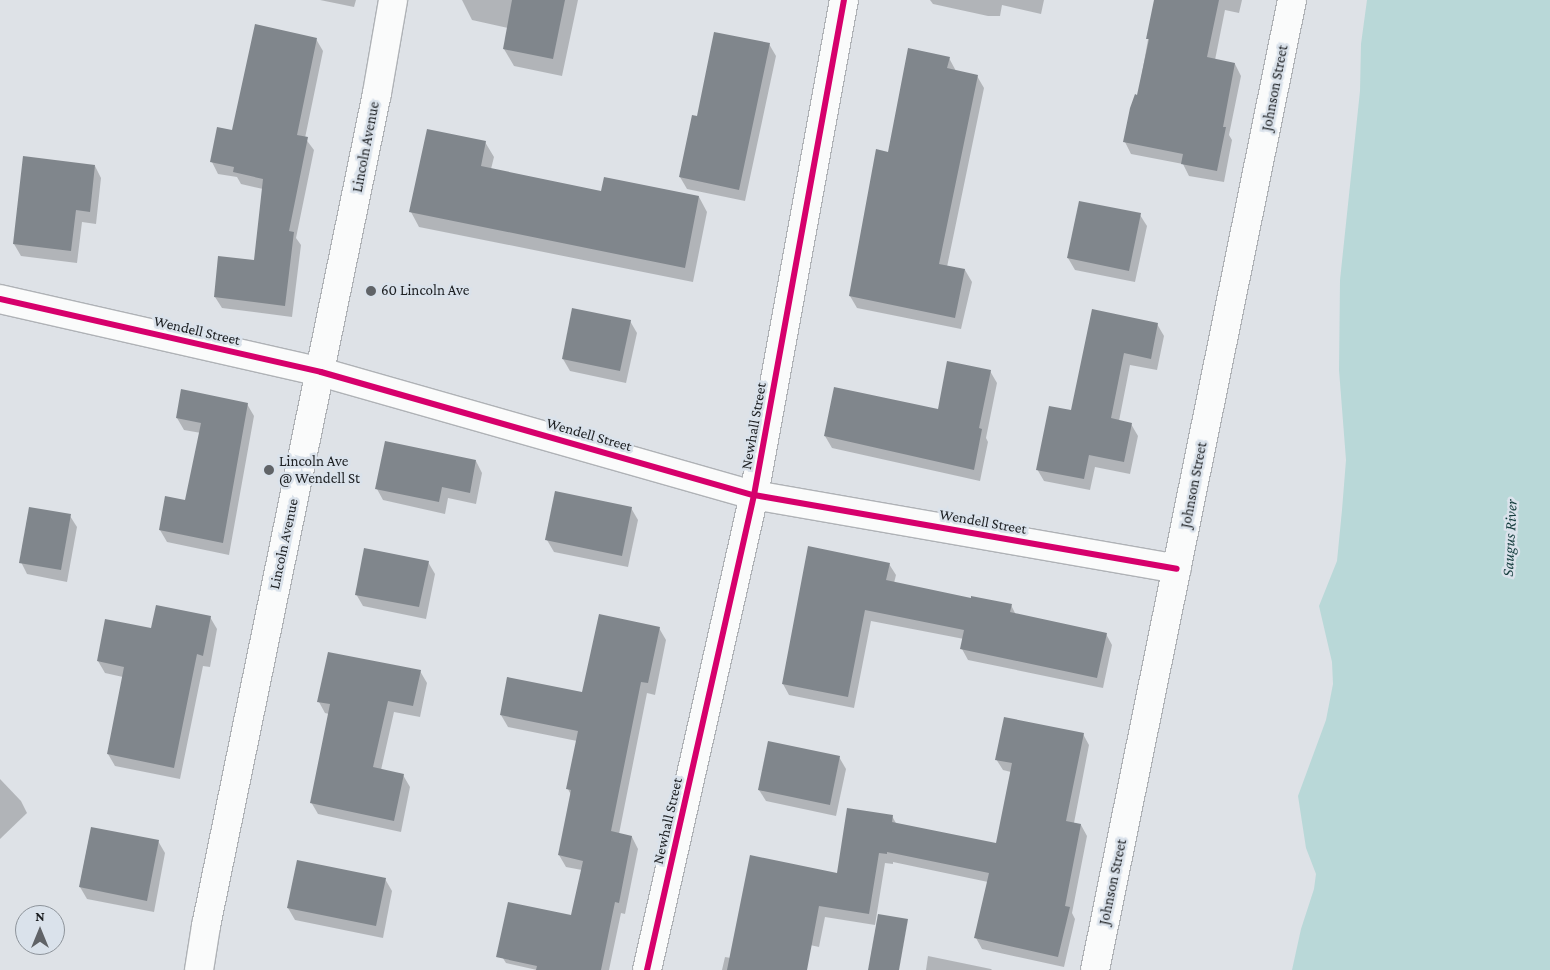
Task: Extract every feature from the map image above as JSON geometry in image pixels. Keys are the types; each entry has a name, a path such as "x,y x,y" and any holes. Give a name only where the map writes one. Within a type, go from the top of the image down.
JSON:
{"street":[{"name":"Lincoln Avenue","path":"199,970 208,917 377,93 393,0"},
{"name":"Newhall Street","path":"647,970 754,494 844,0"},
{"name":"Johnson Street","path":"1095,970 1292,0"},
{"name":"Wendell Street","path":"0,299 321,372 754,494 1177,569"}],"water":[{"name":"Saugus River","path":"1367,0 1550,0 1550,970 1292,970 1301,929 1314,889 1316,874 1306,848 1298,796 1326,720 1333,684 1332,662 1319,606 1337,561 1346,460 1339,370 1340,280 1360,91 1361,44"}],"building":[{"path":"512,0 565,0 553,59 503,49"},
{"path":"1154,0 1219,0 1207,57 1235,63 1223,127 1226,127 1217,171 1181,164 1183,154 1123,142 1130,108 1135,94 1137,95 1149,39 1146,39"},
{"path":"255,24 317,38 297,135 308,137 289,231 294,232 285,306 214,297 218,256 254,260 263,179 233,172 234,167 210,162 217,127 232,130"},
{"path":"714,32 770,43 739,190 679,177 692,115 697,116"},
{"path":"908,48 950,57 947,68 978,75 939,264 965,269 955,318 849,296 876,149 888,152"},
{"path":"427,129 486,141 481,166 601,191 604,177 699,196 685,268 409,212"},
{"path":"23,156 95,165 90,212 76,210 71,251 13,244"},
{"path":"1079,201 1141,213 1129,271 1067,258"},
{"path":"572,308 631,320 620,371 562,359"},
{"path":"1092,309 1158,323 1151,359 1124,353 1111,418 1132,423 1124,462 1089,455 1084,479 1036,470 1049,406 1071,410"},
{"path":"947,361 991,370 979,428 982,429 974,470 824,436 834,387 938,409"},
{"path":"181,389 248,403 223,543 159,530 165,496 185,500 201,423 176,418"},
{"path":"385,441 476,460 470,493 442,487 439,502 375,489"},
{"path":"555,491 632,507 622,556 545,540"},
{"path":"29,507 71,514 61,570 19,563"},
{"path":"808,546 890,563 886,580 971,598 971,596 1012,604 1010,612 1107,633 1097,678 960,649 964,630 865,610 848,697 782,684"},
{"path":"364,548 429,561 419,607 355,595"},
{"path":"156,605 211,616 203,656 197,654 174,768 107,754 124,667 97,661 105,619 151,628"},
{"path":"599,614 660,627 648,683 641,682 611,831 632,836 619,903 615,902 601,970 536,970 537,966 496,957 508,902 571,915 583,861 558,855 571,790 566,789 578,731 500,715 507,677 582,692"},
{"path":"328,652 421,670 413,706 388,701 373,767 404,774 394,821 310,803 330,704 317,702"},
{"path":"1004,717 1084,733 1066,821 1081,824 1065,906 1070,907 1058,957 974,938 989,873 887,852 887,854 879,853 869,914 819,906 807,970 727,970 750,855 837,873 847,808 893,815 892,822 996,843 1012,763 995,760"},
{"path":"768,741 840,756 830,805 758,790"},
{"path":"91,827 159,840 147,901 79,887"},
{"path":"297,860 386,878 376,926 287,908"},
{"path":"878,914 908,919 899,970 868,970"}],"cycle path":[{"path":"647,970 754,495 844,0"},
{"path":"0,299 321,372 754,495 1177,569"}],"place":[{"name":"60 Lincoln Ave","path":"371,291"},
{"name":"Lincoln Ave @ Wendell St","path":"269,470"}]}
